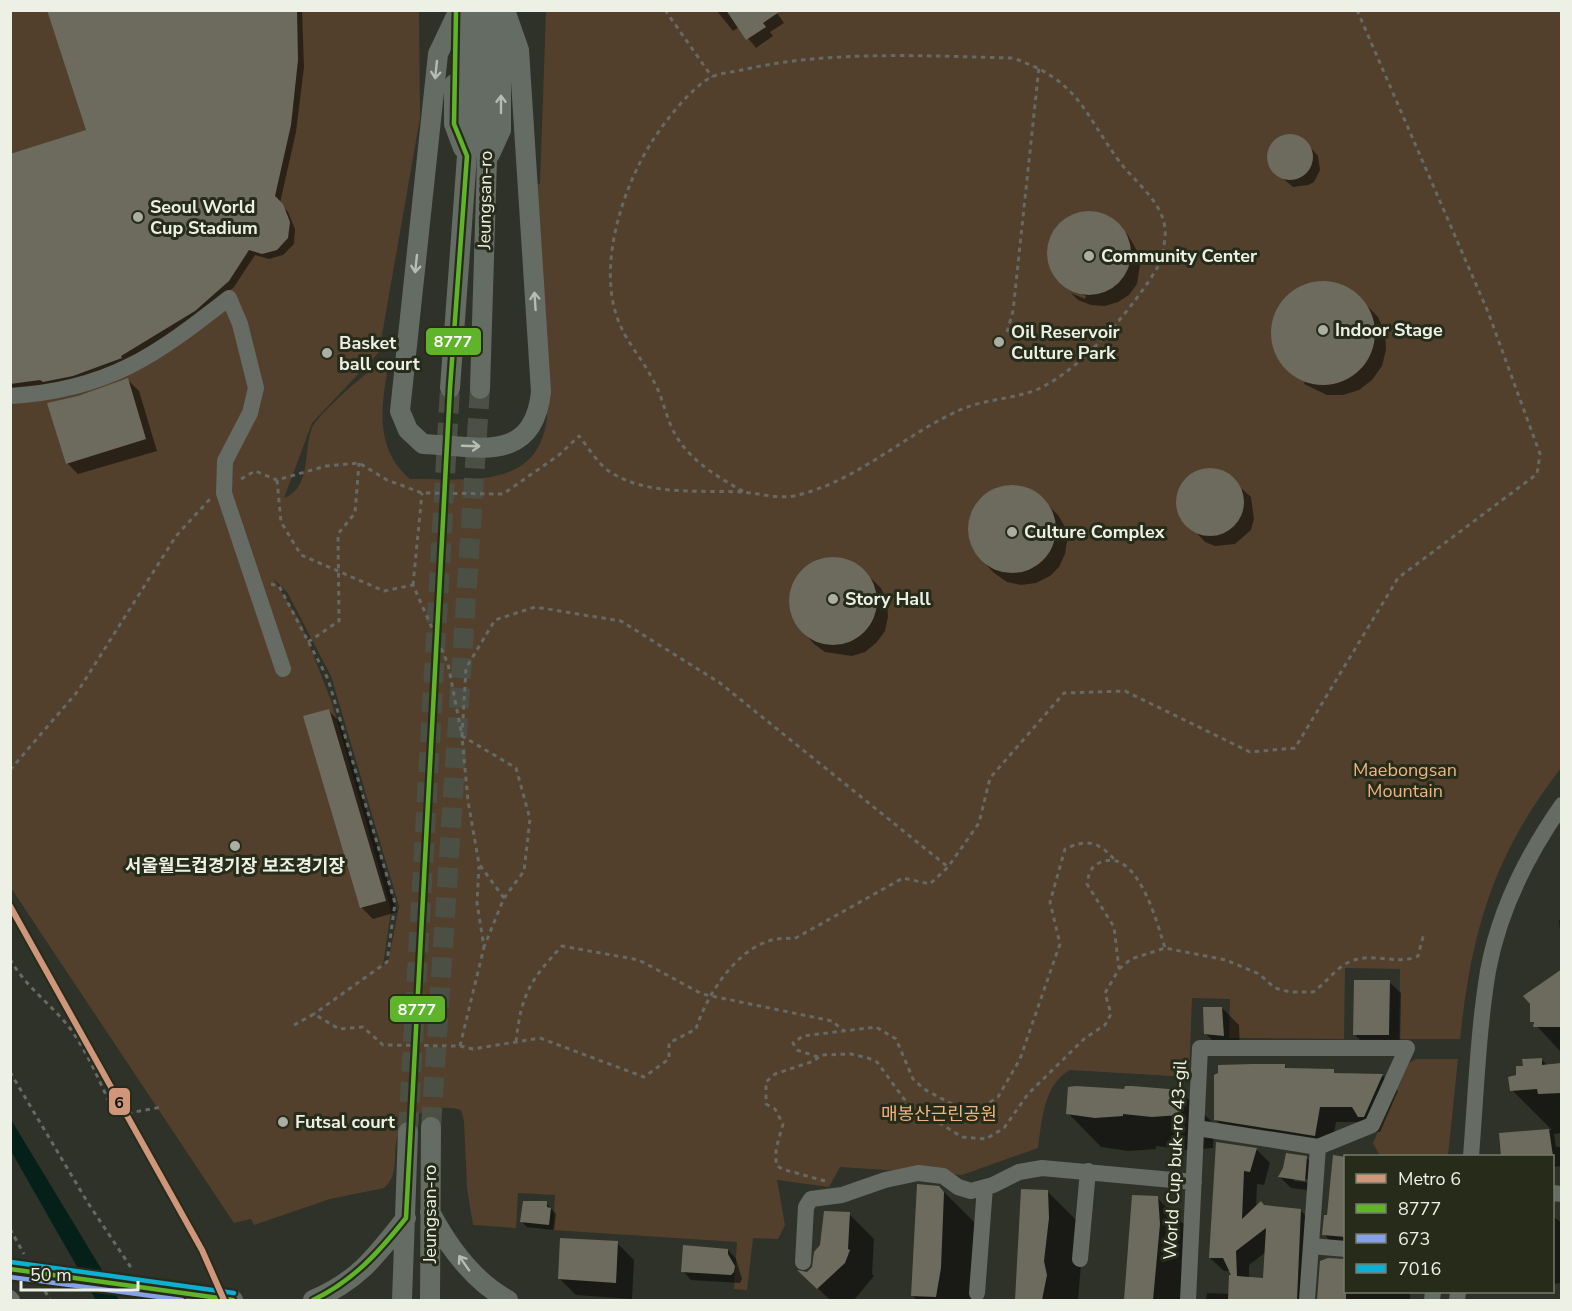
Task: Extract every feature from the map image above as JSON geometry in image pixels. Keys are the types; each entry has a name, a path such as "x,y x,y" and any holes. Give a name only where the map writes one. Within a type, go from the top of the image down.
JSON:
{"main road":[{"name":"Jeungsan-ro","path":"480,389 487,159 486,10"},
{"path":"487,159 501,130 503,10"},
{"path":"460,12 438,54 400,411 408,430 423,444 505,447 522,438 538,412 541,392 519,51 503,10"},
{"name":"Jeungsan-ro","path":"450,388 467,156 454,124 460,12"},
{"name":"Jeungsan-ro","path":"430,1300 431,1127"},
{"name":"Jeungsan-ro","path":"402,1300 408,1132"},
{"path":"430,1212 470,1271 481,1283 508,1300"},
{"path":"313,1300 333,1292 357,1277 374,1260 406,1218"},
{"path":"15,1270 233,1300"}],"street":[{"path":"10,396 53,393 118,373 173,342 229,298 240,324 256,388 250,413 225,461 224,489 283,669"},
{"path":"1471,1155 1488,970 1501,921 1528,860 1562,805"},
{"name":"World Cup buk-ro 43-gil","path":"1188,1300 1200,1048 1407,1048 1372,1125 1318,1147"},
{"path":"1197,1128 1318,1147 1307,1300"},
{"path":"803,1262 806,1208 811,1199 839,1195 885,1180 918,1173 943,1176 958,1187 971,1191 1019,1172 1042,1168 1194,1182"},
{"path":"1080,1259 1088,1171"},
{"path":"977,1293 985,1187"},
{"path":"1311,1246 1344,1249"}],"path":[{"path":"665,10 712,77"},
{"path":"314,1014 339,1029 363,1027 383,1045 460,1046 473,1049 540,1038 644,1077 669,1059 669,1043 696,1029 703,1006 740,955 780,936 794,939 903,878 930,884 948,867 979,823 990,778 1064,693 1125,692 1250,752 1295,748 1398,578 1537,474 1540,454 1488,312 1357,10"},
{"path":"10,771 78,691 176,536 216,493 255,471 277,480 326,466 359,463 387,480 422,493 503,494 559,454 579,436 608,470 627,480 658,488 744,492 773,498 801,495 833,482 960,410 986,400 1016,397 1038,389 1068,370 1099,341 1135,298 1160,262 1165,235 1161,211 1120,161 1084,105 1066,84 1040,67 1013,58 824,58 778,61 712,77 676,110 639,162 622,207 613,246 611,284 617,316 631,346 652,377 665,404 675,434 696,460 744,492"},
{"path":"1007,332 1013,311 1040,67"},
{"path":"308,642 339,621 338,534 355,513 359,463"},
{"path":"277,480 281,522 301,555 384,591 413,585"},
{"path":"422,493 413,585 448,664 462,736 468,801 479,864 477,903 484,947"},
{"path":"253,580 279,586 328,679 395,903 387,962 314,1014 294,1025"},
{"path":"462,736 466,668 495,620 536,607 621,621 720,683 948,867"},
{"path":"460,1046 484,947 504,898 524,871 530,819 516,768 462,736"},
{"path":"818,1057 797,1050 793,1042 803,1036 876,1027 896,1040 913,1079 924,1089 967,1109 979,1109 998,1097 1020,1059 1060,944 1050,902 1065,849 1080,842 1088,841 1108,853 1132,873 1150,899 1165,948"},
{"path":"1116,861 1098,862 1092,867 1087,884 1114,927 1119,969"},
{"path":"479,864 504,898"},
{"path":"839,1195 835,1188 822,1179 782,1169 776,1165 783,1124 776,1109 766,1104 765,1097 766,1082 775,1074 828,1053 868,1058 877,1062 903,1099 962,1137 986,1139 1004,1128 1029,1094 1085,1038 1105,1025 1111,1014 1105,993 1119,969 1131,959 1165,948 1226,960 1259,974 1275,988 1290,992 1313,992 1348,962 1385,957 1411,960 1418,956 1424,933"},
{"path":"516,1042 519,1010 526,993 543,967 562,946 639,960 702,994 832,1021 844,1031"},
{"path":"10,959 20,976 71,1029 88,1057 111,1106 129,1113 162,1107"},
{"path":"10,1072 88,1203 133,1271"}],"green space":[{"path":"10,11 419,11 420,118 379,352 312,423 284,498 293,493 303,477 309,437 316,422 354,384 380,365 387,373 382,416 386,443 399,468 410,479 476,479 497,476 515,469 531,458 541,440 547,416 531,185 540,184 546,11 1561,11 1561,768 1518,832 1502,863 1490,895 1471,963 1460,1039 1399,1039 1400,969 1345,968 1344,1039 1229,1038 1230,999 1192,998 1189,1077 1070,1070 1054,1085 1049,1094 1045,1104 1038,1148 962,1175 840,1167 829,1187 777,1180 785,1225 778,1239 753,1238 747,1290 734,1289 737,1242 553,1230 555,1195 518,1193 516,1228 473,1225 467,1188 464,1121 461,1110 452,1108 423,1112 414,1117 401,1130 397,1139 394,1171 384,1188 330,1199 254,1225 251,1219 234,1223 11,888","holes":["273,578 287,592 331,676 399,906 389,958 383,966 391,910 332,703 300,621"]},
{"path":"1416,1059 1458,1059 1448,1155 1379,1155 1373,1143 1409,1063"}],"water":[{"path":"10,1118 119,1300 96,1300 11,1151"}],"building":[{"name":"Seoul World Cup Stadium","path":"47,10 297,10 298,60 291,125 275,196 283,204 290,222 288,238 277,250 262,254 249,250 229,281 195,311 121,356 122,358 73,376 43,382 40,380 10,384 10,154 86,130"},
{"path":"726,10 782,10 763,23 766,27 746,40"},
{"path":"1290,134 1306,141 1313,157 1306,173 1290,180 1274,173 1267,157 1274,141"},
{"name":"Community Center","path":"1089,211 1105,214 1119,223 1128,237 1131,253 1128,269 1119,283 1105,292 1089,295 1073,292 1059,283 1050,269 1047,253 1050,237 1059,223 1073,214"},
{"name":"Indoor Stage","path":"1323,281 1343,285 1360,296 1371,313 1375,333 1371,353 1360,370 1343,381 1323,385 1303,381 1286,370 1275,353 1271,333 1275,313 1286,296 1303,285"},
{"path":"128,378 146,439 66,464 47,403 78,396"},
{"path":"1217,468 1229,474 1238,483 1244,495 1242,515 1234,526 1217,536 1203,536 1186,526 1178,515 1176,495 1186,478 1197,470"},
{"name":"Culture Complex","path":"1003,485 1021,485 1037,492 1049,504 1056,520 1056,538 1049,554 1037,566 1021,573 1003,573 987,566 975,554 968,538 968,520 975,504 987,492"},
{"name":"Story Hall","path":"824,557 842,557 858,564 870,576 877,592 877,610 870,626 858,638 842,645 824,645 808,638 796,626 789,610 789,592 796,576 808,564"},
{"path":"329,709 386,901 360,908 303,716"},
{"path":"1562,969 1562,1027 1533,1027 1534,1022 1530,1022 1530,1004 1523,996"},
{"path":"1354,980 1390,980 1389,1035 1353,1035"},
{"path":"1203,1007 1222,1007 1224,1036 1204,1034"},
{"path":"1542,1058 1542,1065 1561,1063 1562,1093 1538,1094 1537,1089 1510,1091 1508,1077 1516,1075 1516,1066 1523,1066 1522,1059"},
{"path":"1285,1064 1285,1068 1334,1069 1334,1073 1383,1074 1364,1117 1358,1117 1352,1107 1320,1107 1315,1136 1214,1120 1214,1075 1218,1073 1218,1065"},
{"path":"1125,1086 1132,1086 1181,1090 1180,1115 1152,1117 1123,1114 1123,1116 1095,1118 1066,1114 1068,1087 1124,1089"},
{"path":"1549,1129 1553,1155 1501,1155 1499,1133"},
{"path":"1216,1142 1257,1148 1250,1172 1244,1171 1242,1219 1261,1201 1264,1205 1301,1209 1297,1300 1228,1300 1229,1275 1231,1275 1223,1258 1209,1258","holes":["1266,1228 1263,1278 1237,1276 1236,1251"]},
{"path":"1286,1153 1307,1156 1305,1181 1278,1177 1283,1168"},
{"path":"1333,1155 1344,1157 1344,1237 1322,1235 1324,1215 1327,1215"},
{"path":"917,1184 939,1186 944,1192 941,1268 936,1297 911,1296"},
{"path":"1021,1189 1048,1190 1049,1218 1044,1261 1047,1275 1042,1300 1015,1300"},
{"path":"1132,1195 1158,1196 1160,1224 1153,1300 1124,1300"},
{"path":"523,1201 547,1201 547,1207 551,1208 549,1225 520,1222"},
{"path":"824,1211 850,1212 848,1249 850,1250 845,1263 817,1289 797,1270 807,1272 812,1267 814,1252 820,1245"},
{"path":"560,1238 618,1241 616,1283 558,1279"},
{"path":"683,1245 728,1249 728,1254 735,1266 734,1272 731,1275 681,1272"},
{"path":"1328,1258 1344,1259 1346,1300 1317,1300 1320,1261"}],"tunnel":[{"path":"408,1132 450,388"},
{"path":"431,1127 480,389"}],"metro line":[{"name":"6","path":"10,906 202,1250 224,1300"}],"transit line":[{"name":"8777","path":"313,1300 353,1275 406,1218 450,388 467,156 454,124 456,10"},
{"name":"7016","path":"11,1262 234,1293"},
{"name":"8777","path":"10,1269 233,1300"},
{"name":"673","path":"10,1277 182,1300"}],"place":[{"name":"Seoul World Cup Stadium","path":"138,217"},
{"name":"Community Center","path":"1089,256"},
{"name":"Indoor Stage","path":"1323,330"},
{"name":"Oil Reservoir Culture Park","path":"999,342"},
{"name":"Basket ball court","path":"327,353"},
{"name":"Culture Complex","path":"1012,532"},
{"name":"Story Hall","path":"833,599"},
{"name":"서울월드컵경기장 보조경기장","path":"235,846"},
{"name":"Futsal court","path":"283,1122"}],"park label":[{"name":"Maebongsan Mountain","path":"1405,780"},
{"name":"매봉산근린공원","path":"939,1114"}]}
